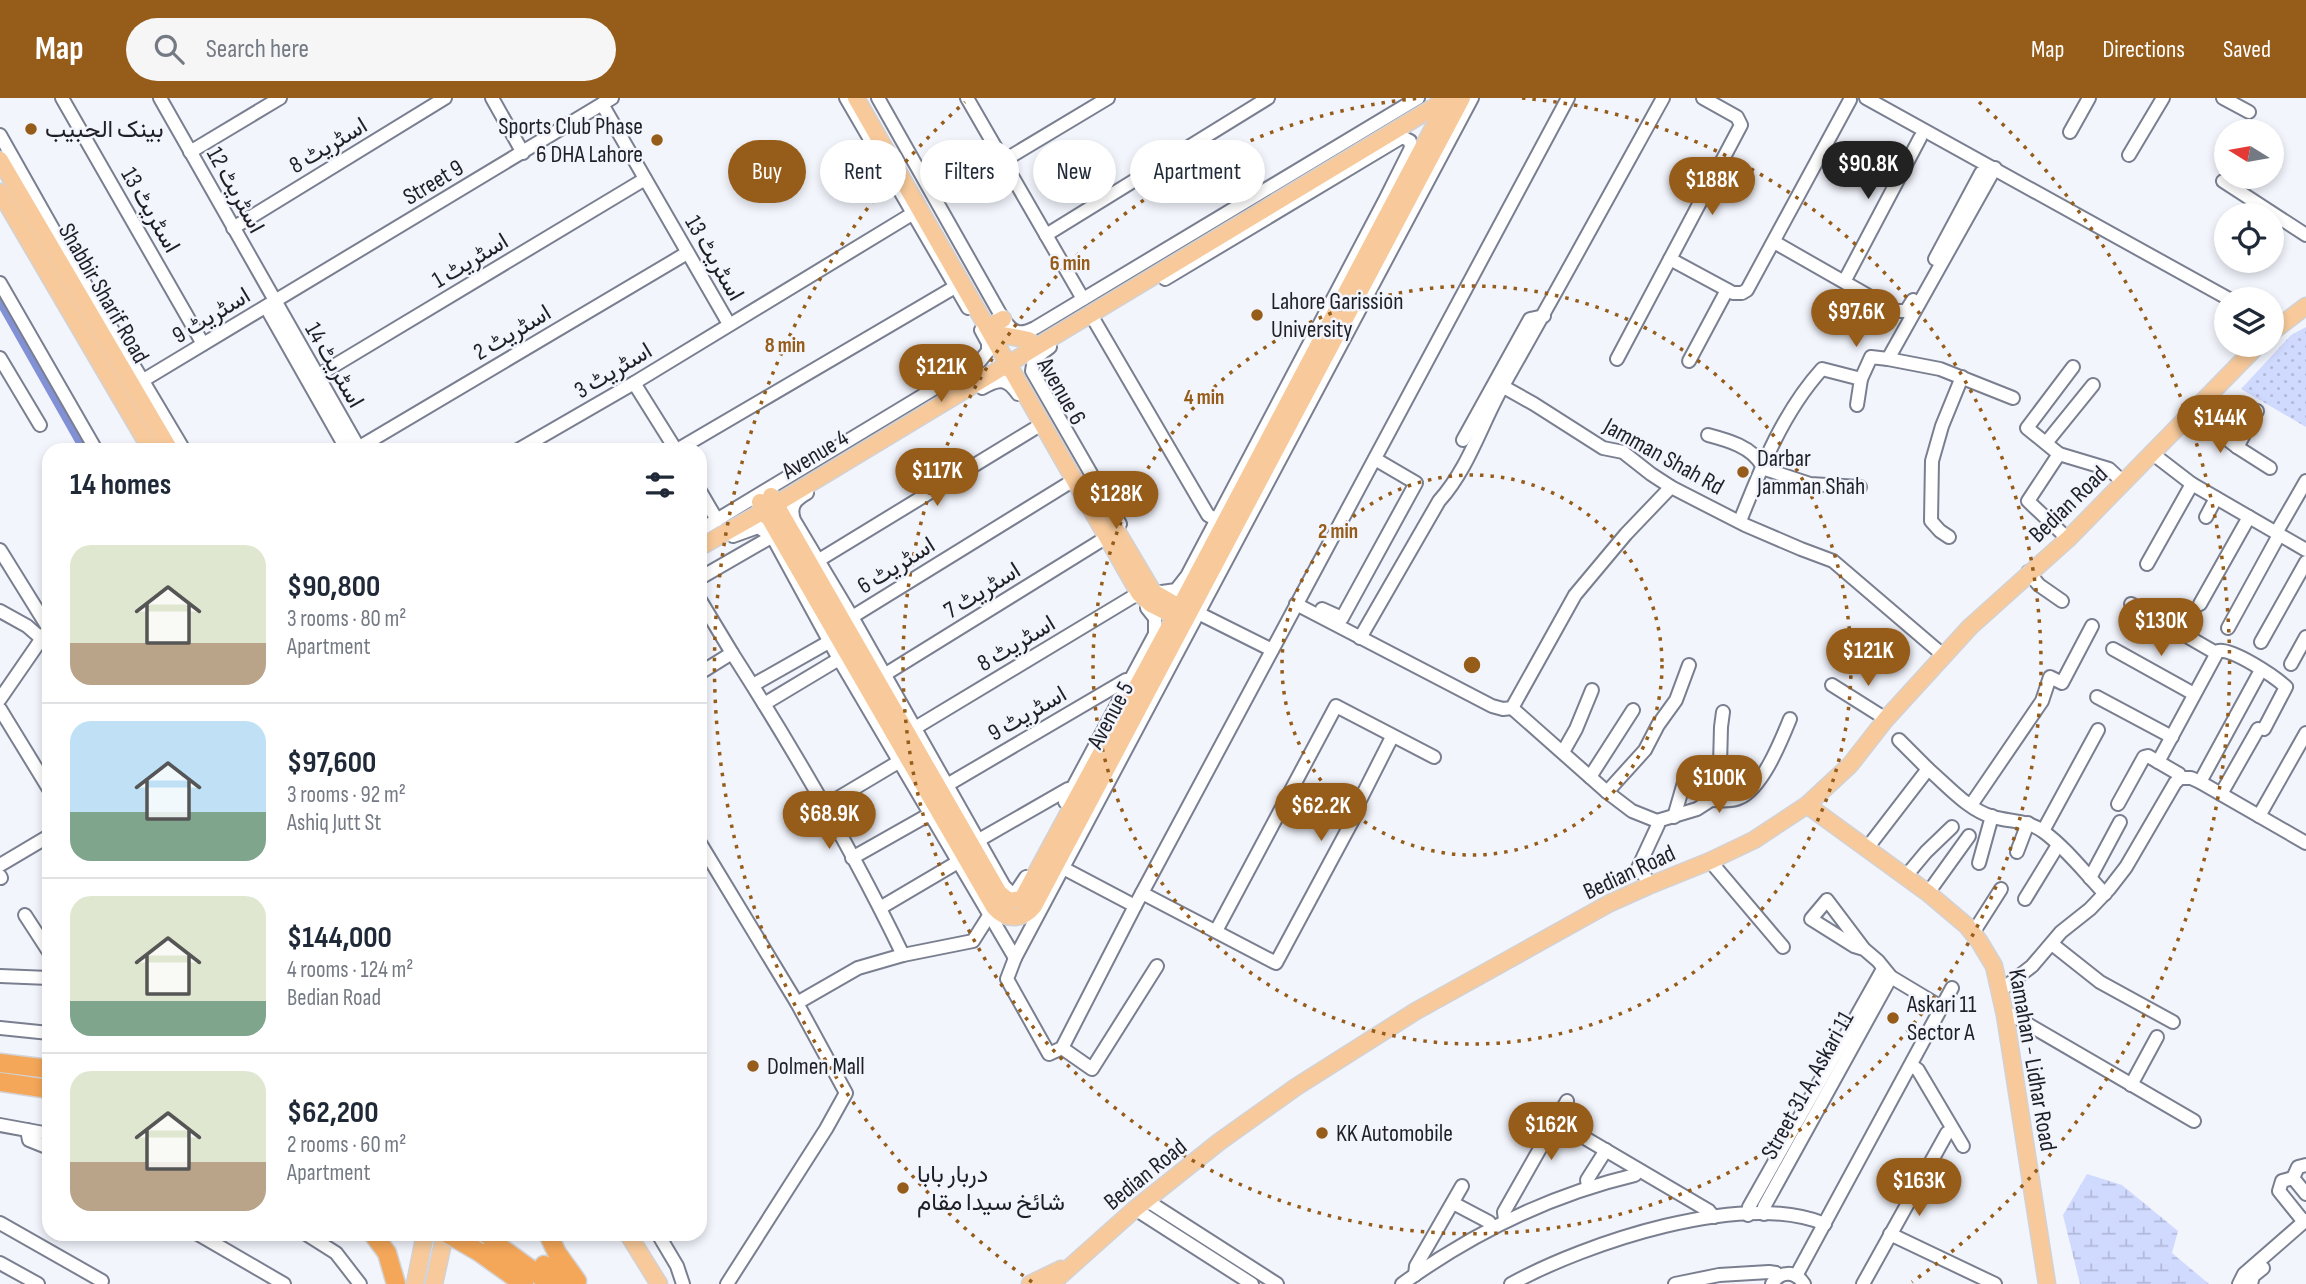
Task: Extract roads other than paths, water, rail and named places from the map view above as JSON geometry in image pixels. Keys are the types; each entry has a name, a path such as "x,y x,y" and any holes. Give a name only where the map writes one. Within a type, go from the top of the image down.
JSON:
{"highway":[{"path":"0,1063 42,1068"},
{"path":"0,1082 42,1088"},
{"path":"378,1241 387,1253 396,1284"},
{"path":"460,1241 524,1284"},
{"path":"493,1241 551,1284"},
{"path":"512,1241 570,1284"},
{"path":"551,1241 579,1284"},
{"path":"389,1284 387,1274 391,1265"},
{"path":"391,1265 397,1268 402,1284"}],"main road":[{"name":"Avenue 6","path":"856,98 954,271 996,330 1026,347 1026,383 1144,596"},
{"name":"Avenue 6","path":"868,98 996,330"},
{"name":"Avenue 4","path":"707,543 768,503 797,490 989,375 1026,347 1088,308 1430,98"},
{"name":"Avenue 4","path":"1026,347 1439,104 1454,101"},
{"name":"Avenue 5","path":"1038,908 1186,614 1454,101"},
{"name":"Avenue 5","path":"995,906 1003,898 1012,902 1026,895 1155,645 1186,614 1191,578 1454,101"},
{"name":"Shabbir Sharif Road","path":"0,160 138,384 167,443"},
{"path":"0,192 147,443"},
{"path":"2284,321 2306,306"},
{"path":"996,330 1026,347 1026,383 989,375 996,330"},
{"name":"Bedian Road","path":"1044,1282 1076,1262 1141,1204 1219,1142 1296,1087 1405,1018 1611,903 1710,861 1754,839 1807,805 1850,765 1886,719 1969,627 2068,539 2246,357"},
{"name":"Avenue 6","path":"1026,383 1130,552 1144,596"},
{"path":"768,503 775,534 843,656 933,812 995,906 1003,915 1014,918 1038,908"},
{"path":"768,503 801,539 995,906"},
{"name":"Avenue 4","path":"707,536 738,525"},
{"path":"1144,596 1186,614"},
{"name":"Kamahan - Lidhar Road","path":"1807,805 1928,893 1973,933 1990,957 2005,1015 2047,1284"},
{"path":"415,1284 424,1241"},
{"path":"424,1284 432,1241"},
{"path":"434,1284 446,1241"},
{"path":"444,1284 447,1241"},
{"path":"632,1241 659,1284"}],"street":[{"name":"اسٹریٹ 13","path":"62,98 203,344"},
{"name":"اسٹریٹ 12","path":"160,98 233,228 271,304"},
{"path":"190,152 281,98"},
{"name":"اسٹریٹ 8","path":"233,228 445,98"},
{"path":"492,98 523,153"},
{"path":"846,98 954,287 996,330"},
{"path":"707,526 984,358 988,351 996,330 878,98"},
{"path":"967,98 991,140"},
{"path":"1019,152 1108,98"},
{"path":"1046,235 1268,98"},
{"path":"1026,347 1083,299 1418,98"},
{"path":"1472,98 1186,614 1063,868 1038,908 1015,958 1007,979 1049,1054 1062,1048 1135,906 1568,98"},
{"path":"1360,638 1439,500 1456,482 1502,386 1544,316 1663,98"},
{"path":"1866,98 2214,291"},
{"path":"2070,132 2089,98"},
{"path":"2129,155 2163,98"},
{"path":"2223,98 2249,112"},
{"path":"1617,359 1741,125 1737,117 1710,100"},
{"path":"1670,259 1727,290 1738,294 1747,290 1850,100"},
{"name":"اسٹریٹ 13","path":"607,101 645,179 729,324"},
{"name":"Street 9","path":"271,304 607,101"},
{"path":"0,135 138,384 179,443"},
{"path":"1026,347 1094,320 1402,137 1410,141 1411,148 1385,200 1215,519 1191,578"},
{"path":"1845,281 1920,138"},
{"path":"1888,359 1996,168"},
{"path":"1774,242 1895,311 1906,311 1981,173"},
{"name":"اسٹریٹ 1","path":"317,376 645,179"},
{"path":"1019,189 1083,299"},
{"path":"2235,189 2306,235"},
{"name":"اسٹریٹ 3","path":"529,443 634,383 912,214"},
{"name":"اسٹریٹ 2","path":"353,443 687,253"},
{"path":"0,283 92,443"},
{"path":"689,443 954,287"},
{"path":"1689,361 1727,290"},
{"name":"اسٹریٹ 9","path":"138,384 271,304"},
{"path":"271,304 350,443"},
{"name":"اسٹریٹ 14","path":"271,304 317,376 350,443"},
{"path":"1463,440 1530,319 1544,316"},
{"path":"1094,320 1209,515 1215,519"},
{"path":"1857,405 1861,379 1871,357 1940,369 2013,398"},
{"path":"0,358 40,425"},
{"path":"2073,367 2027,428 2059,454 2109,469 2124,483"},
{"path":"1740,522 1770,447 1794,406 1822,369 1861,379"},
{"path":"1949,537 1931,521 1932,461 1942,426 1962,377"},
{"path":"634,383 673,443"},
{"path":"797,490 792,515 801,539 819,560 1007,891 1016,892 1130,681 1155,645 1157,627 1154,614 1147,608 1144,596 1102,540 1037,427 1026,383"},
{"path":"2046,443 2093,385"},
{"name":"Jamman Shah Rd","path":"1502,386 1602,448 1623,452 1671,487 1801,550 1833,561 1942,655"},
{"path":"2237,447 2258,411"},
{"path":"2192,412 2237,447 2270,468"},
{"path":"819,560 1037,427"},
{"path":"1708,435 1733,442 1757,457 1762,467 1810,484 1860,487"},
{"path":"2059,454 2028,501 2068,539"},
{"path":"2153,454 2192,484 2306,550"},
{"path":"1298,601 1342,618 1416,484 1374,459"},
{"path":"2228,628 2306,481"},
{"name":"اسٹریٹ 6","path":"852,617 1069,483"},
{"path":"2147,564 2192,484"},
{"path":"1512,708 1574,595 1671,487"},
{"path":"2206,517 2216,498"},
{"path":"707,503 717,520"},
{"path":"2200,604 2249,517"},
{"path":"707,549 738,525 758,527 775,534"},
{"path":"707,574 775,534"},
{"name":"اسٹریٹ 7","path":"884,675 1102,540"},
{"path":"0,550 42,622"},
{"path":"2260,642 2306,562"},
{"path":"2028,572 2039,585 2062,601"},
{"name":"اسٹریٹ 8","path":"915,728 1144,596 1176,590 1191,578"},
{"path":"1298,601 1360,638 1492,706 1512,708 1607,792 1632,811 1657,821 1697,809 1712,800 1741,798 1754,787 1778,749 1790,719"},
{"path":"2131,604 2216,653"},
{"path":"0,611 27,626 42,630"},
{"path":"707,612 823,807 880,908 903,955"},
{"path":"1186,614 1272,650"},
{"path":"1971,805 2042,701 2050,677 2062,683 2092,626"},
{"path":"2291,664 2306,637"},
{"path":"0,699 42,638"},
{"path":"752,685 834,639"},
{"path":"2113,649 2194,695"},
{"path":"2158,762 2216,653 2226,650 2286,687 2221,794"},
{"path":"707,669 732,653"},
{"path":"764,704 843,656 900,761 933,812 958,862 995,906 1015,958"},
{"path":"1607,792 1645,750 1658,724 1676,700 1689,665"},
{"path":"2200,782 2261,670"},
{"name":"اسٹریٹ 9","path":"947,785 1126,680 1130,681"},
{"path":"1832,685 1886,719"},
{"path":"1563,752 1592,690"},
{"path":"2097,697 2172,737"},
{"path":"1216,931 1336,706 1434,757"},
{"path":"0,709 42,778"},
{"path":"1590,777 1633,710"},
{"path":"1712,800 1720,765 1723,712"},
{"path":"2043,831 2098,730"},
{"path":"2259,816 2303,747 2306,733"},
{"path":"1142,893 1276,963 1354,816 1392,737"},
{"path":"1899,740 1971,805 1992,817 2028,823 2043,831 2105,894"},
{"path":"2118,804 2144,757 2148,756 2179,774 2180,778"},
{"path":"823,807 900,761"},
{"path":"1868,848 1928,769"},
{"path":"2000,991 2032,966 2061,932 2105,894 2126,867 2180,778 2191,778 2200,782 2306,843"},
{"path":"1674,817 1685,779"},
{"path":"979,840 1068,789 1072,791"},
{"path":"852,858 933,812"},
{"path":"1979,863 1992,817"},
{"path":"1648,886 1646,878 1638,868 1658,825 1657,821"},
{"path":"2090,878 2120,822"},
{"path":"2017,852 2028,823"},
{"path":"1906,876 1952,827"},
{"path":"1928,893 1969,836"},
{"path":"0,873 42,841"},
{"path":"2025,898 2058,845"},
{"path":"707,855 797,1003 846,1093 727,1284"},
{"path":"1710,861 1783,947"},
{"path":"880,908 958,862"},
{"path":"1063,868 1135,906"},
{"path":"1973,933 2001,889"},
{"path":"797,1003 858,968 903,955 973,941 995,906"},
{"path":"25,915 42,941"},
{"path":"2052,944 2100,982 2173,1022"},
{"path":"1864,948 1887,973 1941,1007"},
{"path":"1062,1048 1092,1069 1157,966"},
{"path":"1748,1214 1749,1207 1887,973"},
{"name":"Street 31 A, Askari 11","path":"1764,1214 1764,1207 1887,973"},
{"path":"0,976 42,978"},
{"path":"1775,1280 1787,1273 1803,1281 1825,1224 1952,988"},
{"path":"2005,1015 2012,1015 2194,1121"},
{"path":"0,1028 42,1032"},
{"path":"2131,1084 2157,1037"},
{"path":"1911,1065 1918,1070 1963,1146"},
{"path":"1505,1220 1504,1212 1567,1101"},
{"path":"1556,1121 1709,1211 1714,1217"},
{"path":"0,1125 42,1133"},
{"path":"27,1130 29,1140 42,1145"},
{"path":"1863,1284 1947,1133 1952,1130"},
{"path":"1588,1186 1587,1180 1606,1150"},
{"path":"2293,1178 2298,1167 2306,1165"},
{"path":"1402,1284 1505,1220 1588,1186 1635,1175 1639,1170"},
{"path":"2293,1178 2306,1194"},
{"path":"2293,1178 2282,1181 2279,1191 2305,1225"},
{"path":"1415,1275 1416,1266 1462,1186"},
{"path":"1453,1203 1489,1222 1492,1227"},
{"path":"1141,1204 1256,1280 1277,1284"},
{"path":"1511,1284 1592,1247 1667,1226 1714,1217 1764,1214 1802,1217 1825,1224"},
{"path":"0,1223 102,1280"},
{"path":"2239,1284 2244,1274 2305,1225"},
{"path":"2250,1284 2253,1276 2305,1225"},
{"path":"1890,1234 1995,1284"},
{"path":"210,1241 284,1284"},
{"path":"316,1241 336,1254 360,1284"},
{"path":"662,1241 685,1281"},
{"path":"0,1263 38,1284"},
{"path":"1675,1284 1719,1275 1769,1272 1776,1273 1775,1280"}],"waterway":[{"path":"0,302 80,443"}],"place":[{"name":"بينک الحبيب","path":"31,129"},
{"name":"Sports Club Phase 6 DHA Lahore","path":"657,140"},
{"name":"Lahore Garission University","path":"1257,315"},
{"name":"Darbar Jamman Shah","path":"1743,472"},
{"name":"Askari 11 Sector A","path":"1893,1018"},
{"name":"Dolmen Mall","path":"753,1066"},
{"name":"KK Automobile","path":"1322,1133"},
{"name":"دربار بابا شائخ سیدا مقام","path":"903,1188"}]}
